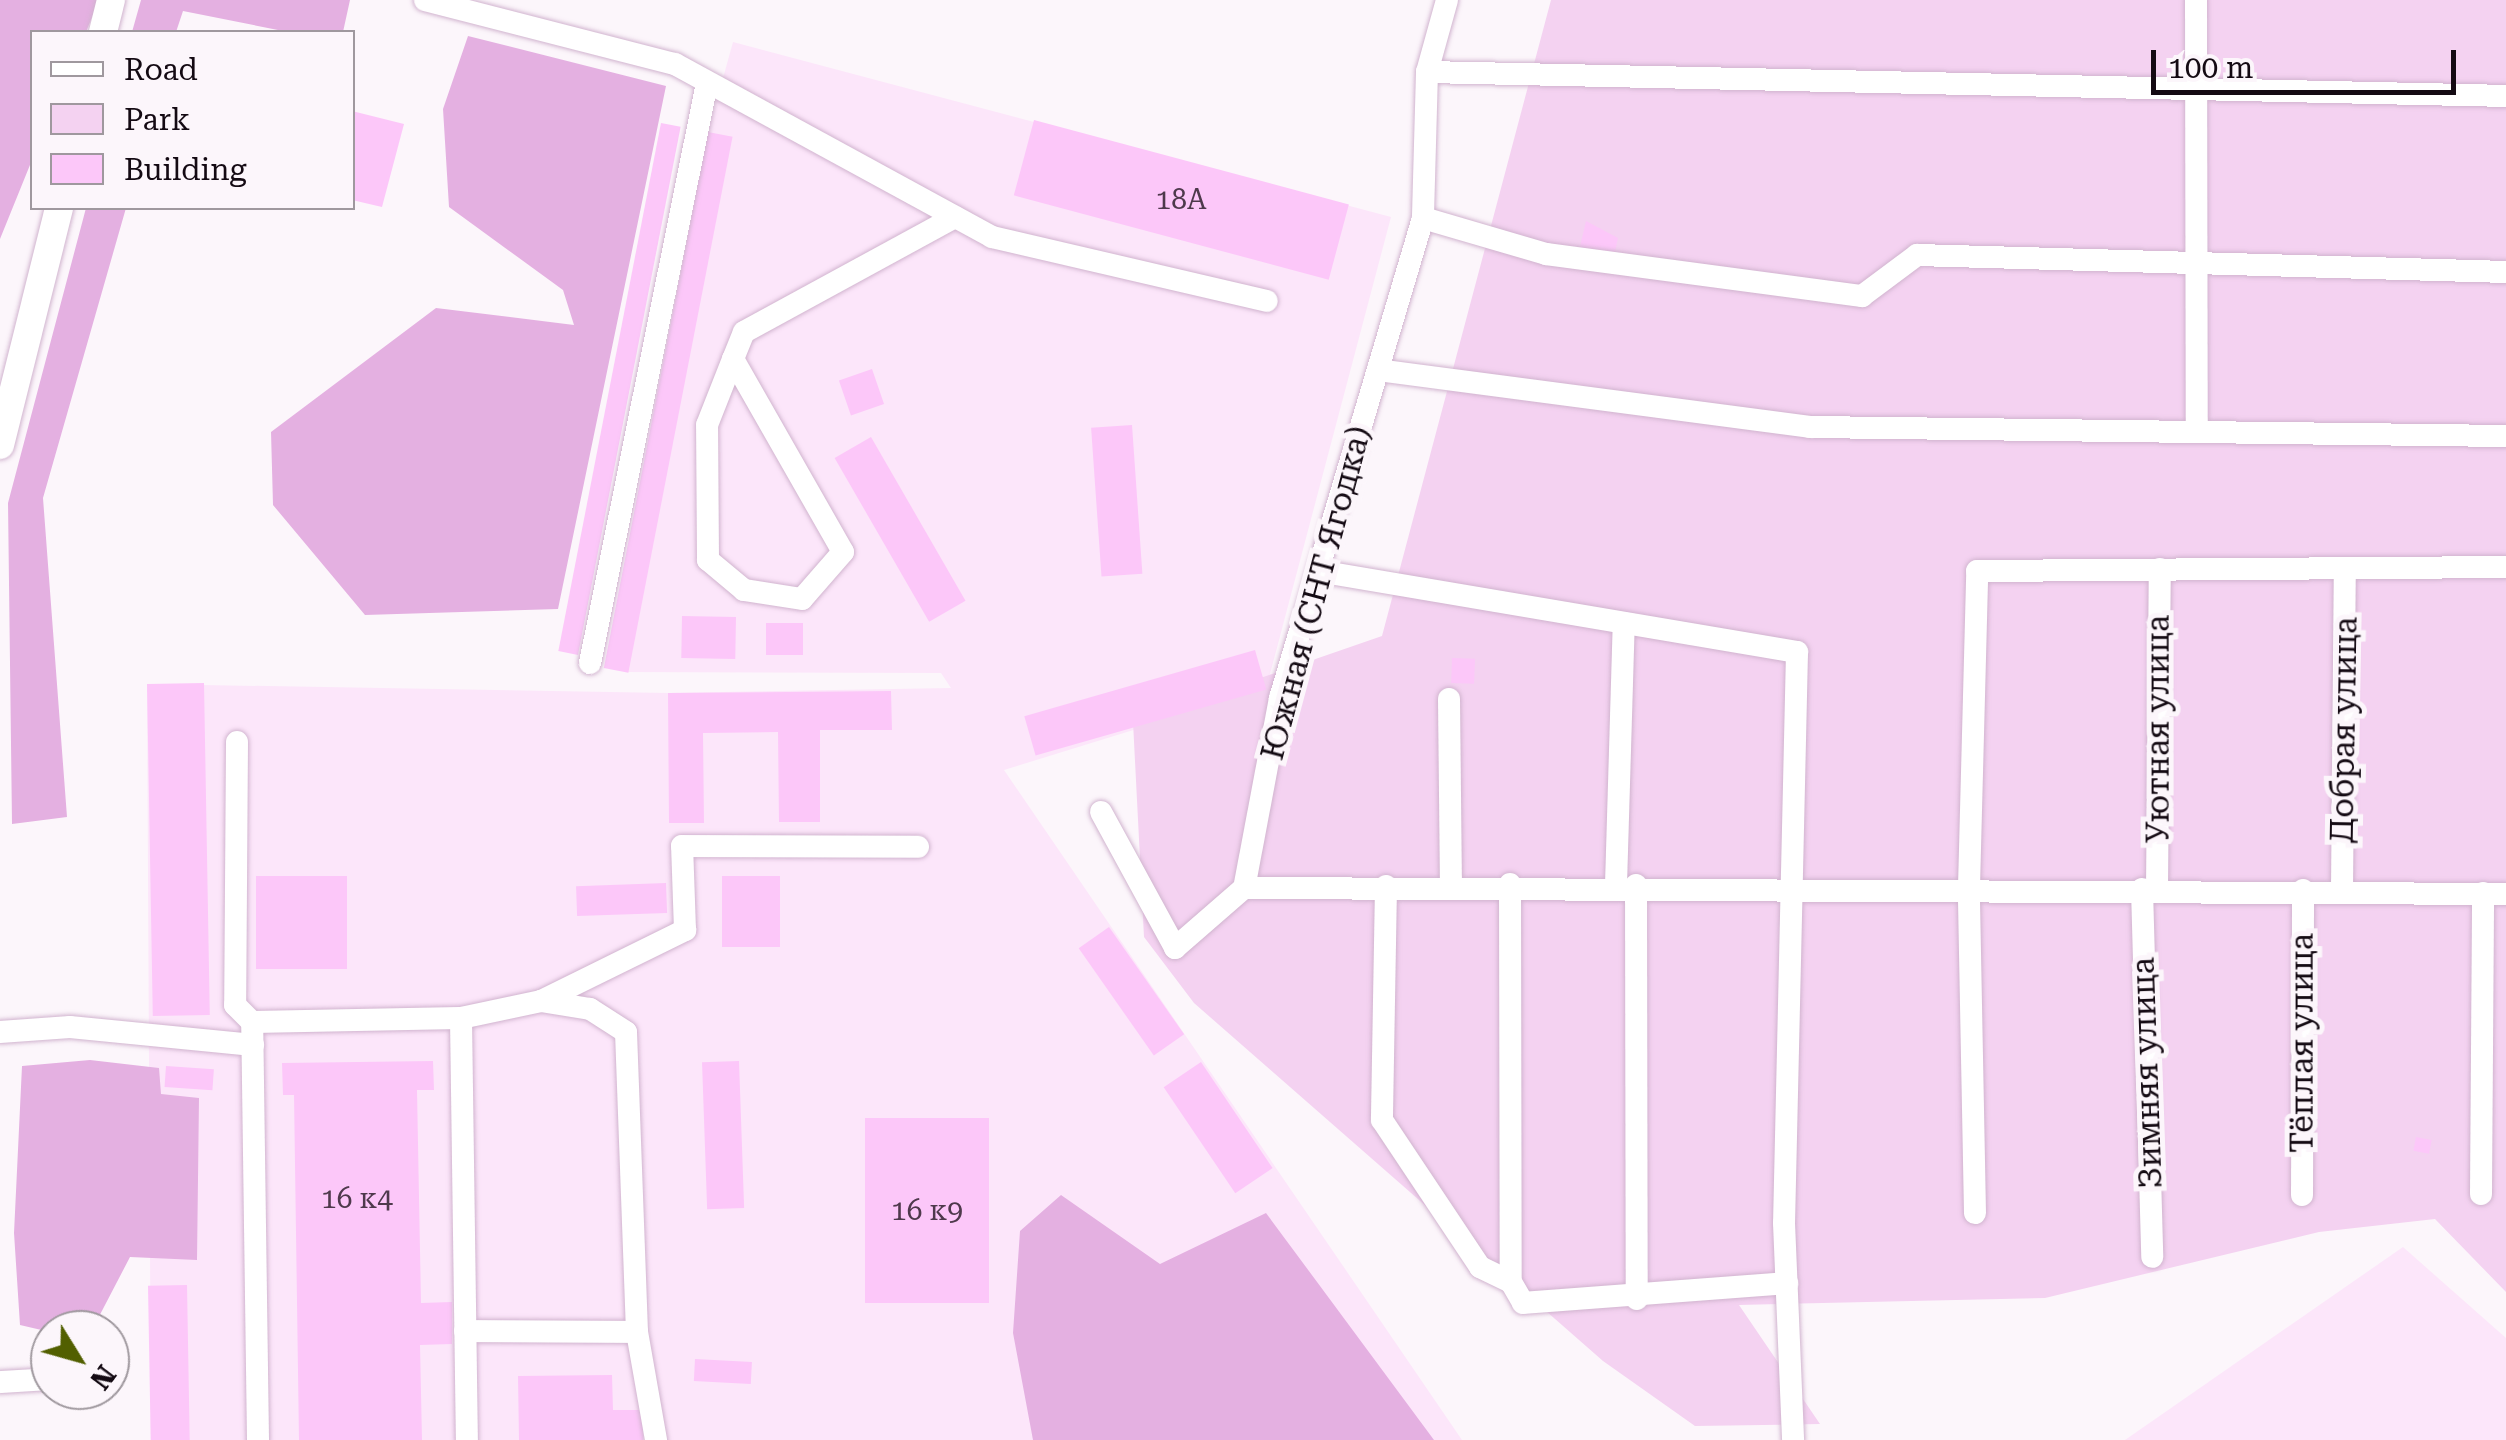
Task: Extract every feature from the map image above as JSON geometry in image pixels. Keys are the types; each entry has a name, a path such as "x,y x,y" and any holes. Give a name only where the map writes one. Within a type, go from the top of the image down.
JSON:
{"main road":[{"path":"104,30 112,0"},
{"path":"0,445 59,210"}],"street":[{"path":"425,0 676,64 992,237 1267,301"},
{"name":"Южная (СНТ Ягодка)","path":"1244,888 1280,698 1422,218 1427,72 1447,0"},
{"path":"2196,0 2194,92 2200,262 2197,429"},
{"path":"1427,72 2506,96"},
{"path":"590,662 708,84"},
{"path":"733,360 842,552 802,599 744,590 708,560 707,425 744,332 955,218"},
{"path":"1422,218 1546,254 1862,296 1917,255 2506,272"},
{"path":"1378,370 1810,427 2197,429 2506,436"},
{"path":"1975,1213 1968,887 1977,571 2506,567"},
{"name":"Добрая улица","path":"2342,892 2345,568"},
{"name":"Уютная улица","path":"2150,889 2160,570"},
{"path":"1318,572 1797,652 1786,1284 1794,1440"},
{"path":"1624,623 1636,1299"},
{"path":"1449,699 1451,886"},
{"path":"236,742 235,1005 253,1033 258,1440"},
{"path":"1101,812 1175,948 1244,888 1792,884 2495,893 2481,1194"},
{"path":"0,1032 70,1027 253,1033 461,1018 541,1001 685,930 682,846 918,847"},
{"path":"1510,884 1511,1282 1523,1302 1636,1299 1786,1284"},
{"path":"1386,886 1382,1120 1480,1267 1511,1282"},
{"name":"Зимняя улица","path":"2150,889 2152,1257"},
{"name":"Тёплая улица","path":"2302,1194 2303,890"},
{"path":"541,1001 590,1010 626,1032 637,1332 656,1440"},
{"path":"461,1018 467,1440"},
{"path":"466,1331 637,1332"},
{"path":"0,1382 30,1380"}],"shaded area":[{"path":"0,0 99,0 87,30 30,30 30,165 0,239"},
{"path":"141,0 350,0 343,30 278,30 183,11 177,30 133,30"},
{"path":"468,36 666,86 558,609 365,615 273,505 271,432 436,308 574,325 563,290 449,207 443,109"},
{"path":"733,42 1391,217 1266,689 1004,770 1462,1440 151,1440 147,684 668,693 951,688 941,673 625,672 708,132"},
{"path":"85,210 125,210 43,498 67,817 12,824 8,503"},
{"path":"90,1060 159,1068 161,1094 199,1098 197,1260 130,1257 102,1310 30,1310 30,1327 20,1325 14,1233 22,1066"},
{"path":"1061,1195 1160,1264 1266,1213 1434,1440 1033,1440 1013,1333 1020,1231"},
{"path":"2403,1247 2506,1338 2506,1440 2125,1440"}],"green space":[{"path":"1551,0 2506,0 2506,1292 2435,1219 2319,1232 2045,1298 1739,1305 1820,1424 1695,1426 1603,1361 1194,1003 1144,937 1133,722 1382,636"}],"building":[{"path":"355,112 404,124 382,207 355,201"},
{"path":"1034,120 1349,204 1329,280 1014,195"},
{"path":"661,123 681,127 578,655 558,651"},
{"path":"708,132 733,137 628,673 604,668"},
{"path":"1586,221 1618,238 1613,260 1579,251"},
{"path":"872,369 884,404 851,415 839,380"},
{"path":"1132,425 1142,574 1101,576 1091,428"},
{"path":"871,437 966,601 929,622 835,458"},
{"path":"682,616 736,617 735,659 681,658"},
{"path":"766,623 803,623 803,655 766,655"},
{"path":"1255,650 1266,689 1036,756 1024,716"},
{"path":"1452,658 1475,659 1474,684 1451,683"},
{"path":"204,683 210,1015 153,1016 147,684"},
{"path":"891,691 892,730 820,730 820,822 779,822 778,732 703,733 704,823 669,823 668,693"},
{"path":"256,876 347,876 347,969 256,969"},
{"path":"722,876 780,876 780,947 722,947"},
{"path":"666,883 667,913 577,916 576,886"},
{"path":"1109,927 1184,1034 1154,1056 1079,948"},
{"path":"433,1061 434,1090 417,1090 421,1303 452,1302 452,1344 420,1345 422,1440 299,1440 294,1095 283,1095 282,1063"},
{"path":"739,1061 744,1208 707,1209 702,1062"},
{"path":"1201,1062 1273,1168 1235,1193 1164,1087"},
{"path":"166,1066 214,1069 212,1090 165,1087"},
{"path":"865,1118 989,1118 989,1303 865,1303"},
{"path":"2416,1137 2432,1140 2429,1154 2413,1151"},
{"path":"187,1285 190,1440 151,1440 148,1286"},
{"path":"695,1359 752,1362 751,1384 694,1381"},
{"path":"612,1375 613,1410 643,1410 643,1440 519,1440 518,1376"}]}
